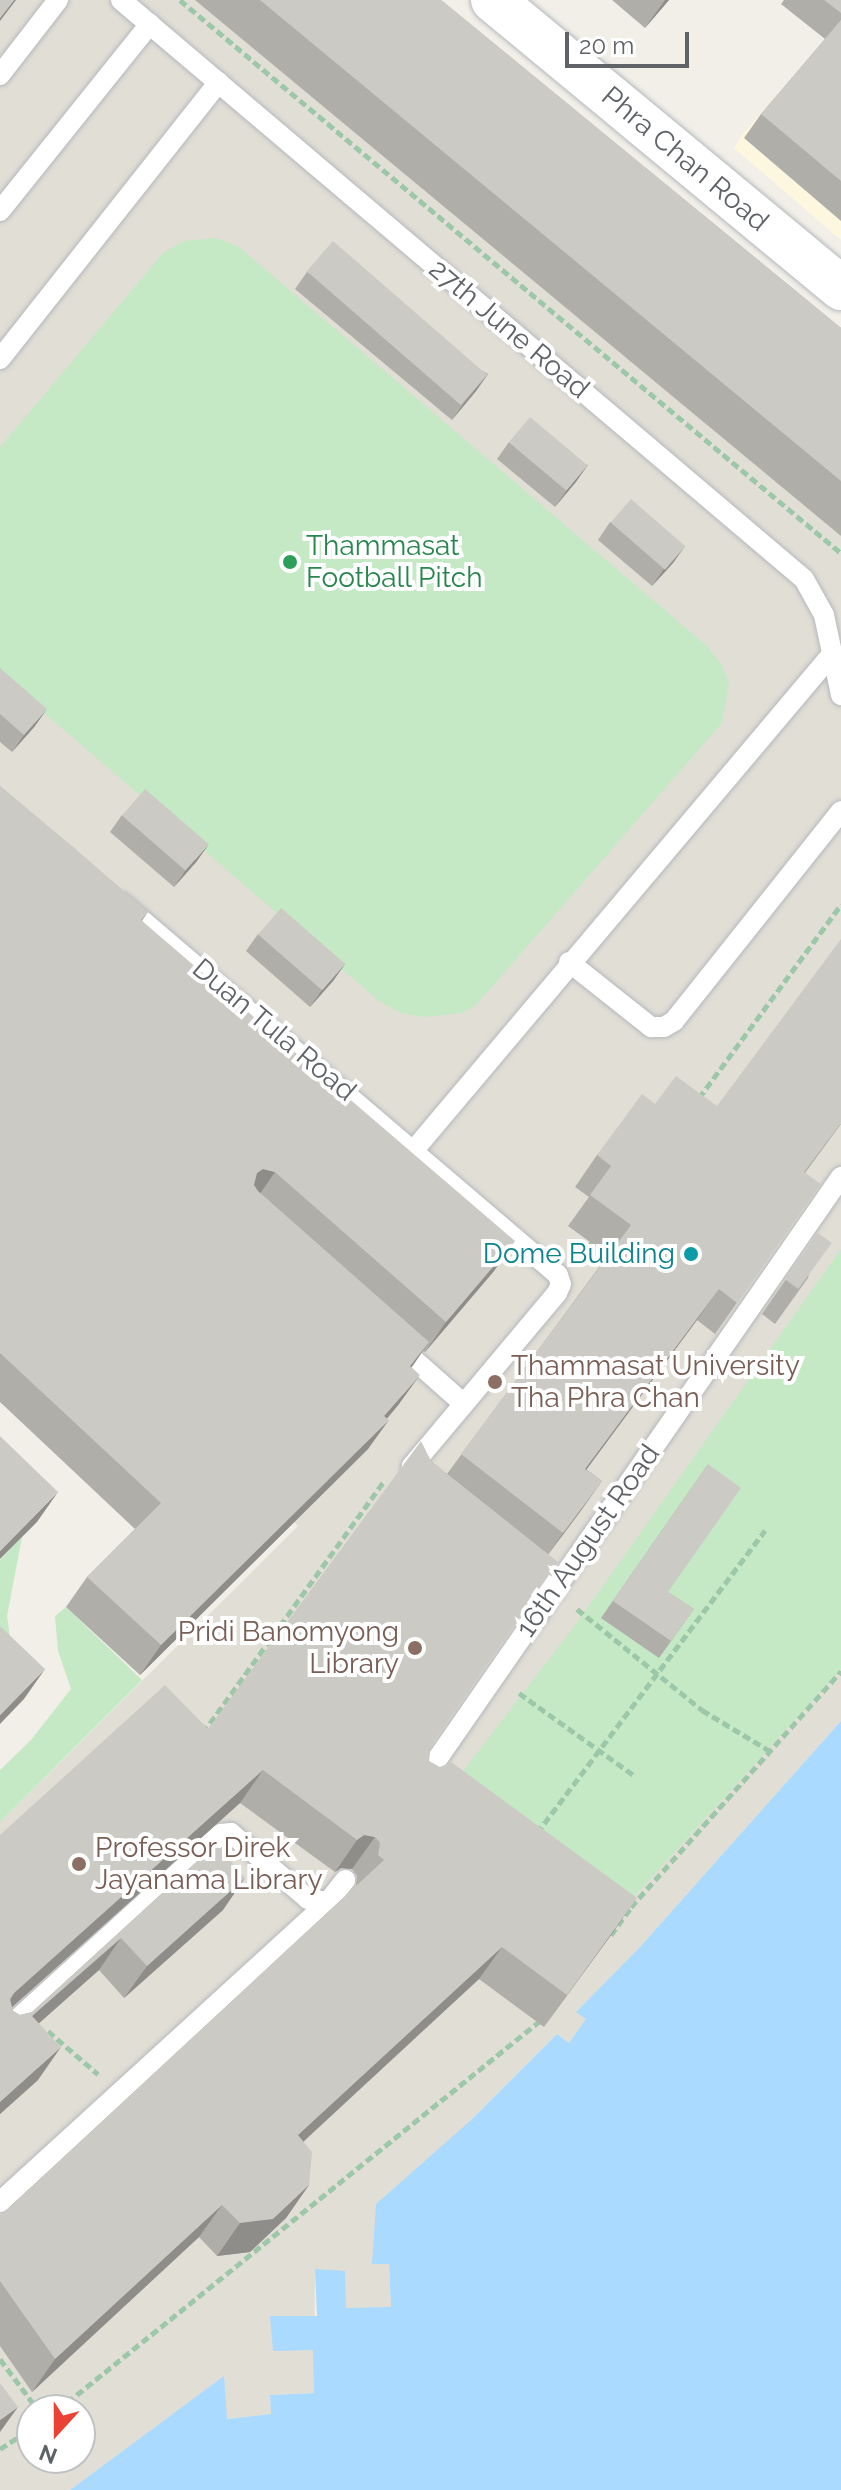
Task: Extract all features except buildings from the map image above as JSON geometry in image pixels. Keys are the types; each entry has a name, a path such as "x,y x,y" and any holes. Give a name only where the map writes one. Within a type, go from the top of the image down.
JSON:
{"street":[{"name":"Phra Chan Road","path":"493,0 841,288"}],"lane":[{"path":"0,75 58,0"},
{"name":"27th June Road","path":"121,0 804,579 824,615 841,695"},
{"path":"0,211 150,24"},
{"path":"0,359 219,82"},
{"path":"414,1150 569,962 833,653"},
{"path":"569,962 651,1027 664,1027 674,1021 841,811"},
{"name":"Duan Tula Road","path":"107,889 546,1263 558,1275 561,1284"},
{"name":"16th August Road","path":"418,1787 841,1177"},
{"path":"429,1493 411,1474 412,1466 561,1284"},
{"path":"384,1333 464,1404"},
{"path":"504,1552 554,1591"},
{"path":"0,2035 221,1834 231,1833 308,1899 328,1902"},
{"path":"0,2202 328,1902 345,1880"}],"path":[{"path":"180,0 841,553"},
{"path":"692,1107 841,905"},
{"path":"561,1284 598,1234"},
{"path":"201,1735 386,1477 411,1474"},
{"path":"532,1840 765,1530"},
{"path":"554,1591 702,1710 770,1751"},
{"path":"252,1664 265,1673"},
{"path":"604,1943 631,1907 841,1671"},
{"path":"519,1693 635,1776"},
{"path":"619,1899 631,1907"},
{"path":"27,2011 107,2082"},
{"path":"78,2394 544,2017"},
{"path":"0,2359 26,2394"}],"shaded area":[{"name":"Thammasat University Tha Phra Chan","path":"0,0 390,0 841,372 841,1721 640,1947 577,2011 587,2019 569,2043 557,2034 470,2121 373,2264 389,2264 391,2308 346,2308 315,2269 314,2393 270,2395 271,2414 226,2419 223,2377 96,2471 96,2394 16,2394 16,2474 92,2474 70,2490 0,2490 0,1822 298,1526 0,1238"},
{"path":"790,80 841,123 841,240 734,148"}],"green space":[{"name":"Thammasat Football Pitch","path":"215,238 238,246 708,647 722,665 729,684 722,723 477,1004 462,1013 424,1017 400,1013 379,1001 0,675 0,447 164,252 184,241"},
{"path":"841,1249 841,1669 630,1901 454,1783 576,1624"},
{"path":"22,1537 7,1616 14,1666 0,1676 0,1560"},
{"path":"66,1607 142,1680 0,1822 0,1770 31,1740 71,1689 58,1651 55,1616"}],"water":[{"path":"841,1721 841,2490 70,2490 96,2474 96,2471 224,2376 227,2419 271,2414 270,2395 314,2393 313,2350 273,2351 270,2316 317,2316 315,2269 345,2271 346,2308 391,2307 389,2264 372,2264 376,2204 470,2121 557,2034 569,2043 586,2019 576,2012 640,1947"}],"place":[{"name":"Thammasat Football Pitch","path":"290,562"},
{"name":"Dome Building","path":"691,1254"},
{"name":"Thammasat University Tha Phra Chan","path":"495,1382"},
{"name":"Pridi Banomyong Library","path":"415,1648"},
{"name":"Professor Direk Jayanama Library","path":"79,1864"}]}
